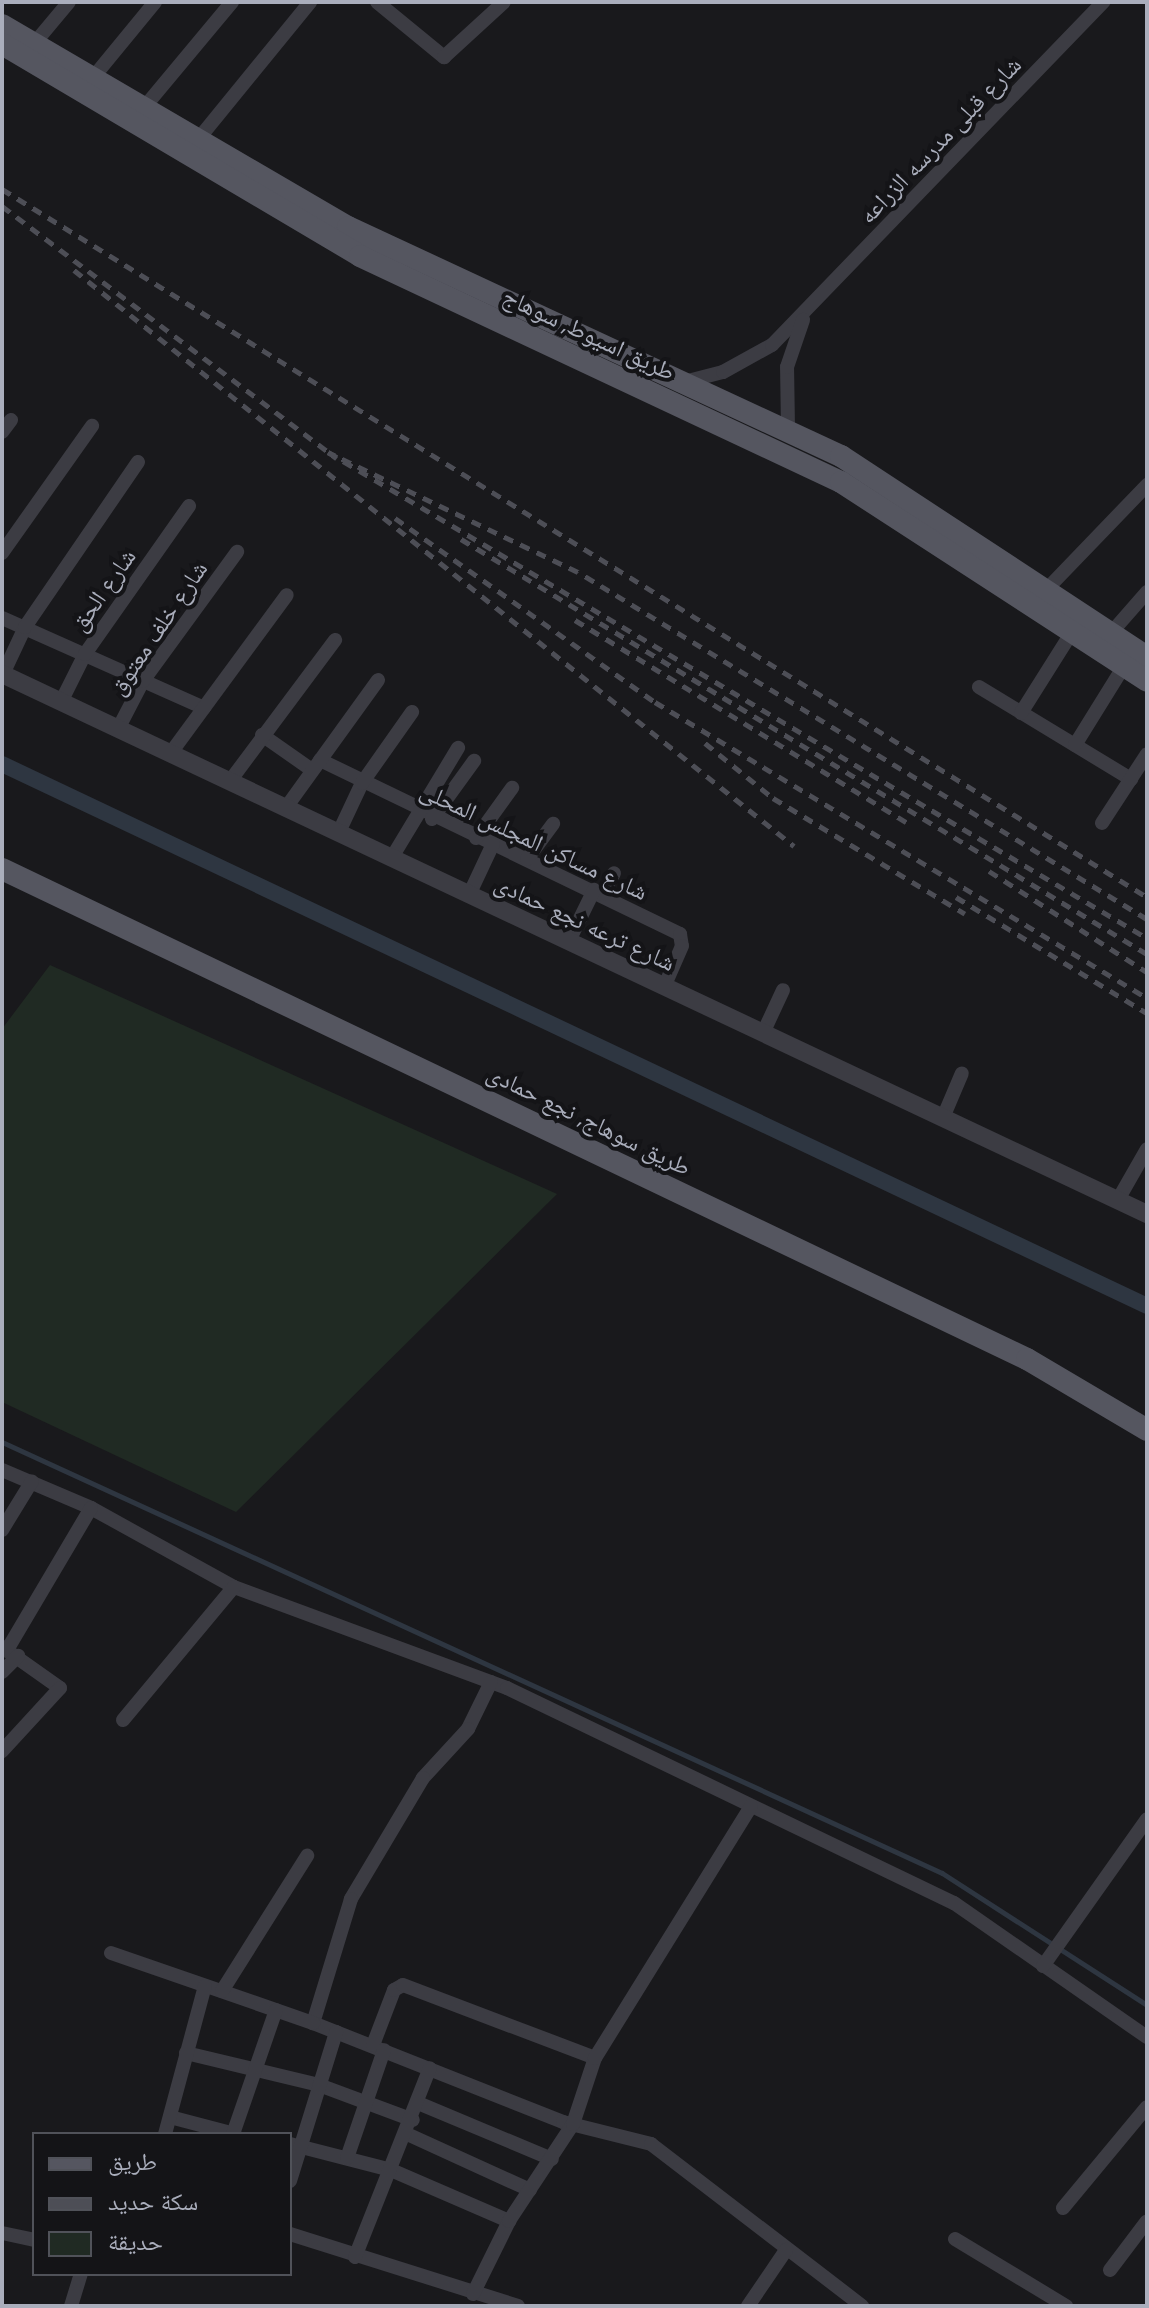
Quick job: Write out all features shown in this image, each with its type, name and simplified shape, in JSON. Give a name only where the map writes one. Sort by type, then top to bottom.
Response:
[{"type":"main road","name":"طريق اسيوط, سوهاج","points":[[2,25],[87,88]]},
{"type":"main road","name":"طريق اسيوط, سوهاج","points":[[2,44],[87,88],[360,256],[776,450],[872,500],[1147,681]]},
{"type":"main road","points":[[2,59],[87,88]]},
{"type":"main road","name":"طريق اسيوط, سوهاج","points":[[109,102],[142,110],[401,255],[788,428],[878,478],[1147,657]]},
{"type":"main road","points":[[776,450],[788,428]]},
{"type":"main road","name":"طريق سوهاج, نجع حمادى","points":[[2,869],[1027,1359],[1147,1430]]},
{"type":"street","points":[[33,45],[69,2]]},
{"type":"street","points":[[87,88],[155,2]]},
{"type":"street","points":[[142,110],[232,2]]},
{"type":"street","points":[[196,142],[310,2]]},
{"type":"street","points":[[377,2],[394,7],[444,57],[504,2]]},
{"type":"street","name":"شارع قبلى مدرسه الزراعه","points":[[684,382],[756,355],[808,309],[1103,2]]},
{"type":"street","name":"شارع قبلى مدرسه الزراعه","points":[[788,428],[787,367],[808,309]]},
{"type":"street","points":[[2,553],[92,426]]},
{"type":"street","points":[[2,674],[25,627],[138,462]]},
{"type":"street","points":[[1046,590],[1147,485]]},
{"type":"street","name":"شارع الحق","points":[[61,702],[85,654],[189,506]]},
{"type":"street","name":"شارع خلف معتوق","points":[[118,729],[143,681],[237,552]]},
{"type":"street","points":[[1111,633],[1147,592]]},
{"type":"street","points":[[170,754],[287,595]]},
{"type":"street","points":[[2,618],[204,708]]},
{"type":"street","points":[[1021,713],[1072,632]]},
{"type":"street","points":[[230,781],[335,640]]},
{"type":"street","points":[[1075,745],[1124,666]]},
{"type":"street","name":"شارع ترعه نجع حمادى","points":[[2,674],[664,987],[945,1113],[1147,1214]]},
{"type":"street","points":[[285,809],[378,680]]},
{"type":"street","points":[[979,687],[1131,779]]},
{"type":"street","points":[[338,834],[362,783],[412,712]]},
{"type":"street","name":"شارع مساكن المجلس المحلى","points":[[262,735],[316,765],[527,859],[680,934],[682,946],[664,987]]},
{"type":"street","points":[[391,859],[414,811],[458,748]]},
{"type":"street","points":[[1102,823],[1147,754]]},
{"type":"street","points":[[432,819],[474,761]]},
{"type":"street","points":[[476,838],[512,788]]},
{"type":"street","points":[[527,859],[553,824]]},
{"type":"street","points":[[469,895],[493,844]]},
{"type":"street","points":[[569,941],[598,892],[614,873]]},
{"type":"street","points":[[764,1031],[783,990]]},
{"type":"street","points":[[945,1113],[962,1073]]},
{"type":"street","points":[[1119,1198],[1147,1151]]},
{"type":"street","points":[[2,1470],[91,1508],[234,1587],[491,1682],[954,1903],[1147,2037]]},
{"type":"street","points":[[2,1530],[32,1481]]},
{"type":"street","points":[[2,1672],[9,1651],[91,1508]]},
{"type":"street","points":[[123,1720],[234,1587]]},
{"type":"street","points":[[2,1751],[60,1688],[9,1651]]},
{"type":"street","points":[[313,2023],[351,1899],[423,1778],[468,1729],[491,1682]]},
{"type":"street","points":[[473,2294],[509,2221],[573,2124],[595,2058],[751,1806]]},
{"type":"street","points":[[1043,1966],[1147,1819]]},
{"type":"street","points":[[222,1991],[307,1856]]},
{"type":"street","points":[[111,1953],[378,2047],[573,2124],[658,2148],[862,2306]]},
{"type":"street","points":[[347,2158],[366,2099],[394,1990],[403,1985],[595,2058]]},
{"type":"street","points":[[166,2132],[205,1986]]},
{"type":"street","points":[[235,2132],[276,2010]]},
{"type":"street","points":[[292,2167],[295,2145],[336,2032]]},
{"type":"street","points":[[186,2053],[366,2099],[410,2127],[530,2190]]},
{"type":"street","points":[[355,2257],[410,2127],[430,2068]]},
{"type":"street","points":[[418,2103],[552,2159]]},
{"type":"street","points":[[1063,2208],[1147,2107]]},
{"type":"street","points":[[170,2117],[226,2132]]},
{"type":"street","points":[[295,2145],[391,2170],[509,2221]]},
{"type":"street","points":[[1110,2270],[1147,2221]]},
{"type":"street","points":[[2,2233],[32,2240]]},
{"type":"street","points":[[292,2235],[518,2306]]},
{"type":"street","points":[[955,2239],[1066,2306]]},
{"type":"street","points":[[748,2306],[786,2250]]},
{"type":"street","points":[[71,2306],[80,2276]]},
{"type":"green space","points":[[50,965],[557,1194],[236,1512],[2,1402],[2,1029]]},
{"type":"waterway","points":[[2,764],[1147,1306]]},
{"type":"waterway","points":[[2,1442],[942,1873],[1147,2005]]},
{"type":"railway","points":[[2,189],[1147,897]]},
{"type":"railway","points":[[2,206],[337,458]]},
{"type":"railway","points":[[74,270],[794,846]]},
{"type":"railway","points":[[1147,919],[578,572],[328,452],[1147,938]]},
{"type":"railway","points":[[395,518],[655,702],[1147,998]]},
{"type":"railway","points":[[461,539],[1147,954]]},
{"type":"railway","points":[[575,620],[906,822]]},
{"type":"railway","points":[[705,743],[773,798],[965,914]]},
{"type":"railway","points":[[989,871],[1147,972]]},
{"type":"railway","points":[[956,897],[1147,1013]]}]
